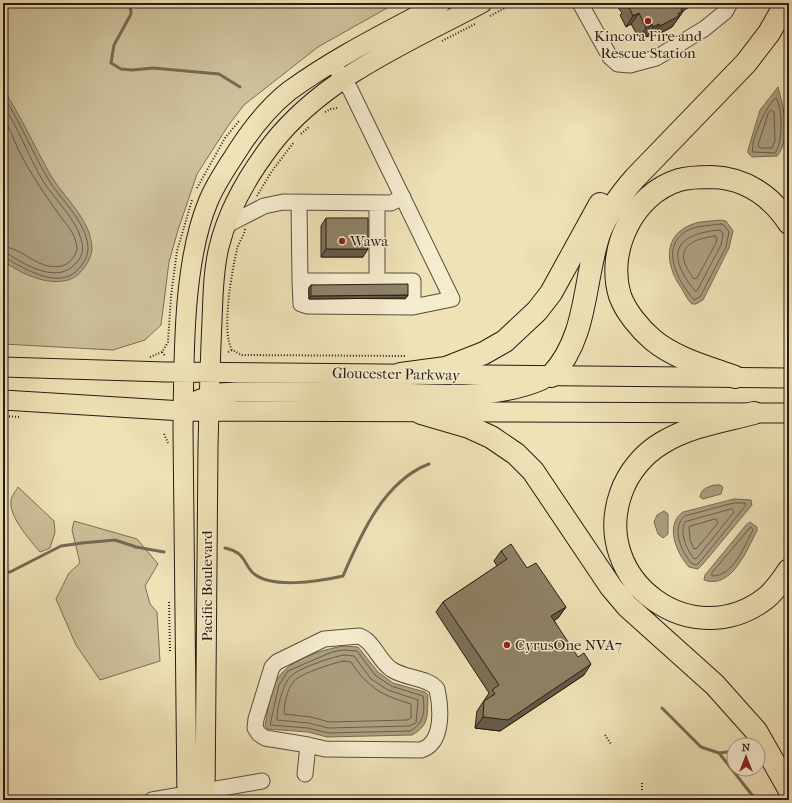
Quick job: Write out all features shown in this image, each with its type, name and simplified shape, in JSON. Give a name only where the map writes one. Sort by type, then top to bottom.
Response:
[{"type":"highway","points":[[551,376],[561,365],[578,330],[599,234],[619,196],[666,144],[746,63],[769,33],[786,3]]},
{"type":"highway","points":[[404,365],[446,368],[484,353],[505,341],[537,311],[552,293],[596,208],[614,188],[666,144]]},
{"type":"highway","points":[[735,377],[669,351],[653,340],[631,315],[621,297],[617,283],[619,252],[626,227],[647,199],[664,186],[679,180],[699,176],[722,177],[742,182],[761,193],[779,208],[789,223]]},
{"type":"highway","points":[[421,413],[468,427],[491,437],[516,454],[533,471],[611,587],[627,606],[715,685],[756,731],[789,789]]},
{"type":"highway","points":[[754,413],[708,424],[681,434],[662,443],[645,456],[632,470],[623,486],[617,503],[615,519],[616,539],[628,572],[637,586],[653,600],[671,610],[690,616],[711,618],[746,610],[766,598],[789,570]]},
{"type":"main road","name":"Pacific Boulevard","points":[[187,797],[184,371],[188,304],[195,244],[208,202],[234,156],[266,113],[288,92],[332,62],[441,3]]},
{"type":"main road","name":"Pacific Boulevard","points":[[205,795],[209,372],[214,280],[219,247],[236,226],[232,210],[251,175],[272,144],[305,110],[344,79],[482,3]]},
{"type":"main road","name":"Gloucester Parkway","points":[[9,367],[209,372],[404,365],[551,376],[789,378]]},
{"type":"main road","points":[[209,403],[218,392],[408,394],[504,392],[527,387],[551,376]]},
{"type":"main road","points":[[3,400],[22,409],[184,411],[209,403],[421,413],[789,413]]},
{"type":"street","points":[[580,3],[610,57],[618,64],[630,65],[656,58],[704,29],[725,12],[730,3]]},
{"type":"street","points":[[299,202],[299,298],[301,304],[307,306],[413,307],[452,299],[344,79],[332,62]]},
{"type":"street","points":[[236,226],[264,206],[283,202],[391,203],[403,197]]},
{"type":"street","points":[[376,281],[377,203]]},
{"type":"street","points":[[300,281],[413,282],[413,307]]},
{"type":"street","points":[[359,636],[364,637],[384,664],[404,677],[430,682],[437,689],[440,713],[437,736],[430,747],[422,750],[325,749],[308,745],[265,738],[259,734],[255,728],[256,719],[272,667],[277,662],[324,639],[359,636]]},
{"type":"street","points":[[305,774],[308,745]]},
{"type":"street","points":[[152,800],[205,795],[262,780]]},
{"type":"path","points":[[321,115],[336,107]]},
{"type":"path","points":[[255,199],[272,171],[298,138],[312,124]]},
{"type":"path","points":[[236,226],[245,232],[237,248],[230,285],[227,339],[232,350],[242,355],[404,365]]},
{"type":"path","points":[[228,352],[232,350]]},
{"type":"path","points":[[162,352],[166,356]]},
{"type":"path","points":[[3,416],[22,409]]},
{"type":"path","points":[[605,735],[611,744]]},
{"type":"path","points":[[642,781],[642,790]]},
{"type":"shaded area","points":[[3,3],[396,3],[318,47],[244,105],[228,126],[197,174],[169,262],[161,325],[145,340],[113,350],[3,344]]},
{"type":"shaded area","points":[[18,487],[54,521],[55,532],[50,548],[40,552],[26,535],[13,514],[11,499]]},
{"type":"shaded area","points":[[74,521],[137,539],[158,564],[145,586],[150,604],[157,612],[160,661],[100,680],[76,645],[56,599],[69,573],[80,563],[72,530]]},
{"type":"water","points":[[778,87],[785,122],[782,149],[777,156],[752,157],[748,153],[748,150],[760,110]]},
{"type":"water","points":[[3,89],[16,110],[55,183],[76,209],[87,227],[92,248],[90,258],[81,272],[68,280],[42,280],[25,274],[3,261]]},
{"type":"water","points":[[726,221],[733,231],[729,248],[703,300],[696,304],[692,304],[686,297],[673,274],[669,256],[670,247],[678,233],[686,227],[699,222]]},
{"type":"water","points":[[714,485],[720,485],[723,487],[721,494],[703,499],[700,497],[703,490]]},
{"type":"water","points":[[734,499],[751,500],[752,505],[698,569],[689,567],[680,555],[674,540],[674,524],[677,518],[683,512]]},
{"type":"water","points":[[664,511],[668,514],[668,534],[663,538],[658,534],[654,522],[657,515]]},
{"type":"water","points":[[750,522],[757,527],[757,531],[737,566],[723,579],[714,582],[704,580],[705,575]]},
{"type":"water","points":[[343,646],[358,647],[378,672],[393,683],[425,692],[428,695],[425,723],[418,731],[412,735],[327,737],[308,732],[267,729],[265,725],[270,698],[275,683],[280,675],[287,668],[305,657]]},
{"type":"building","points":[[629,3],[685,3],[686,6],[681,9],[682,11],[678,14],[679,16],[660,26],[659,24],[653,27],[652,24],[646,28],[639,13],[633,16],[628,5]]},
{"type":"building","name":"Wawa","points":[[326,218],[368,218],[368,249],[326,249]]},
{"type":"building","points":[[408,284],[408,295],[311,296],[311,285]]},
{"type":"building","name":"CyrusOne NVA7","points":[[511,544],[527,568],[536,563],[566,607],[551,616],[578,657],[584,653],[591,664],[508,720],[483,717],[484,701],[495,694],[492,690],[499,685],[443,602],[507,559],[501,551]]},
{"type":"building","points":[[634,799],[634,800],[620,800]]},
{"type":"waterway","points":[[130,3],[131,14],[114,45],[111,63],[121,69],[132,70],[153,68],[219,74],[240,87]]},
{"type":"waterway","points":[[225,548],[240,555],[252,572],[260,578],[270,581],[296,583],[343,576],[366,527],[387,496],[399,483],[413,472],[429,464]]},
{"type":"waterway","points":[[3,572],[10,572],[61,546],[82,543],[115,540],[136,547],[164,552]]},
{"type":"waterway","points":[[662,708],[701,747],[719,753],[726,752]]},
{"type":"waterway","points":[[719,753],[756,800]]},
{"type":"place","name":"Kincora Fire and Rescue Station","points":[[648,21]]},
{"type":"place","name":"Wawa","points":[[342,241]]},
{"type":"place","name":"CyrusOne NVA7","points":[[507,645]]}]
